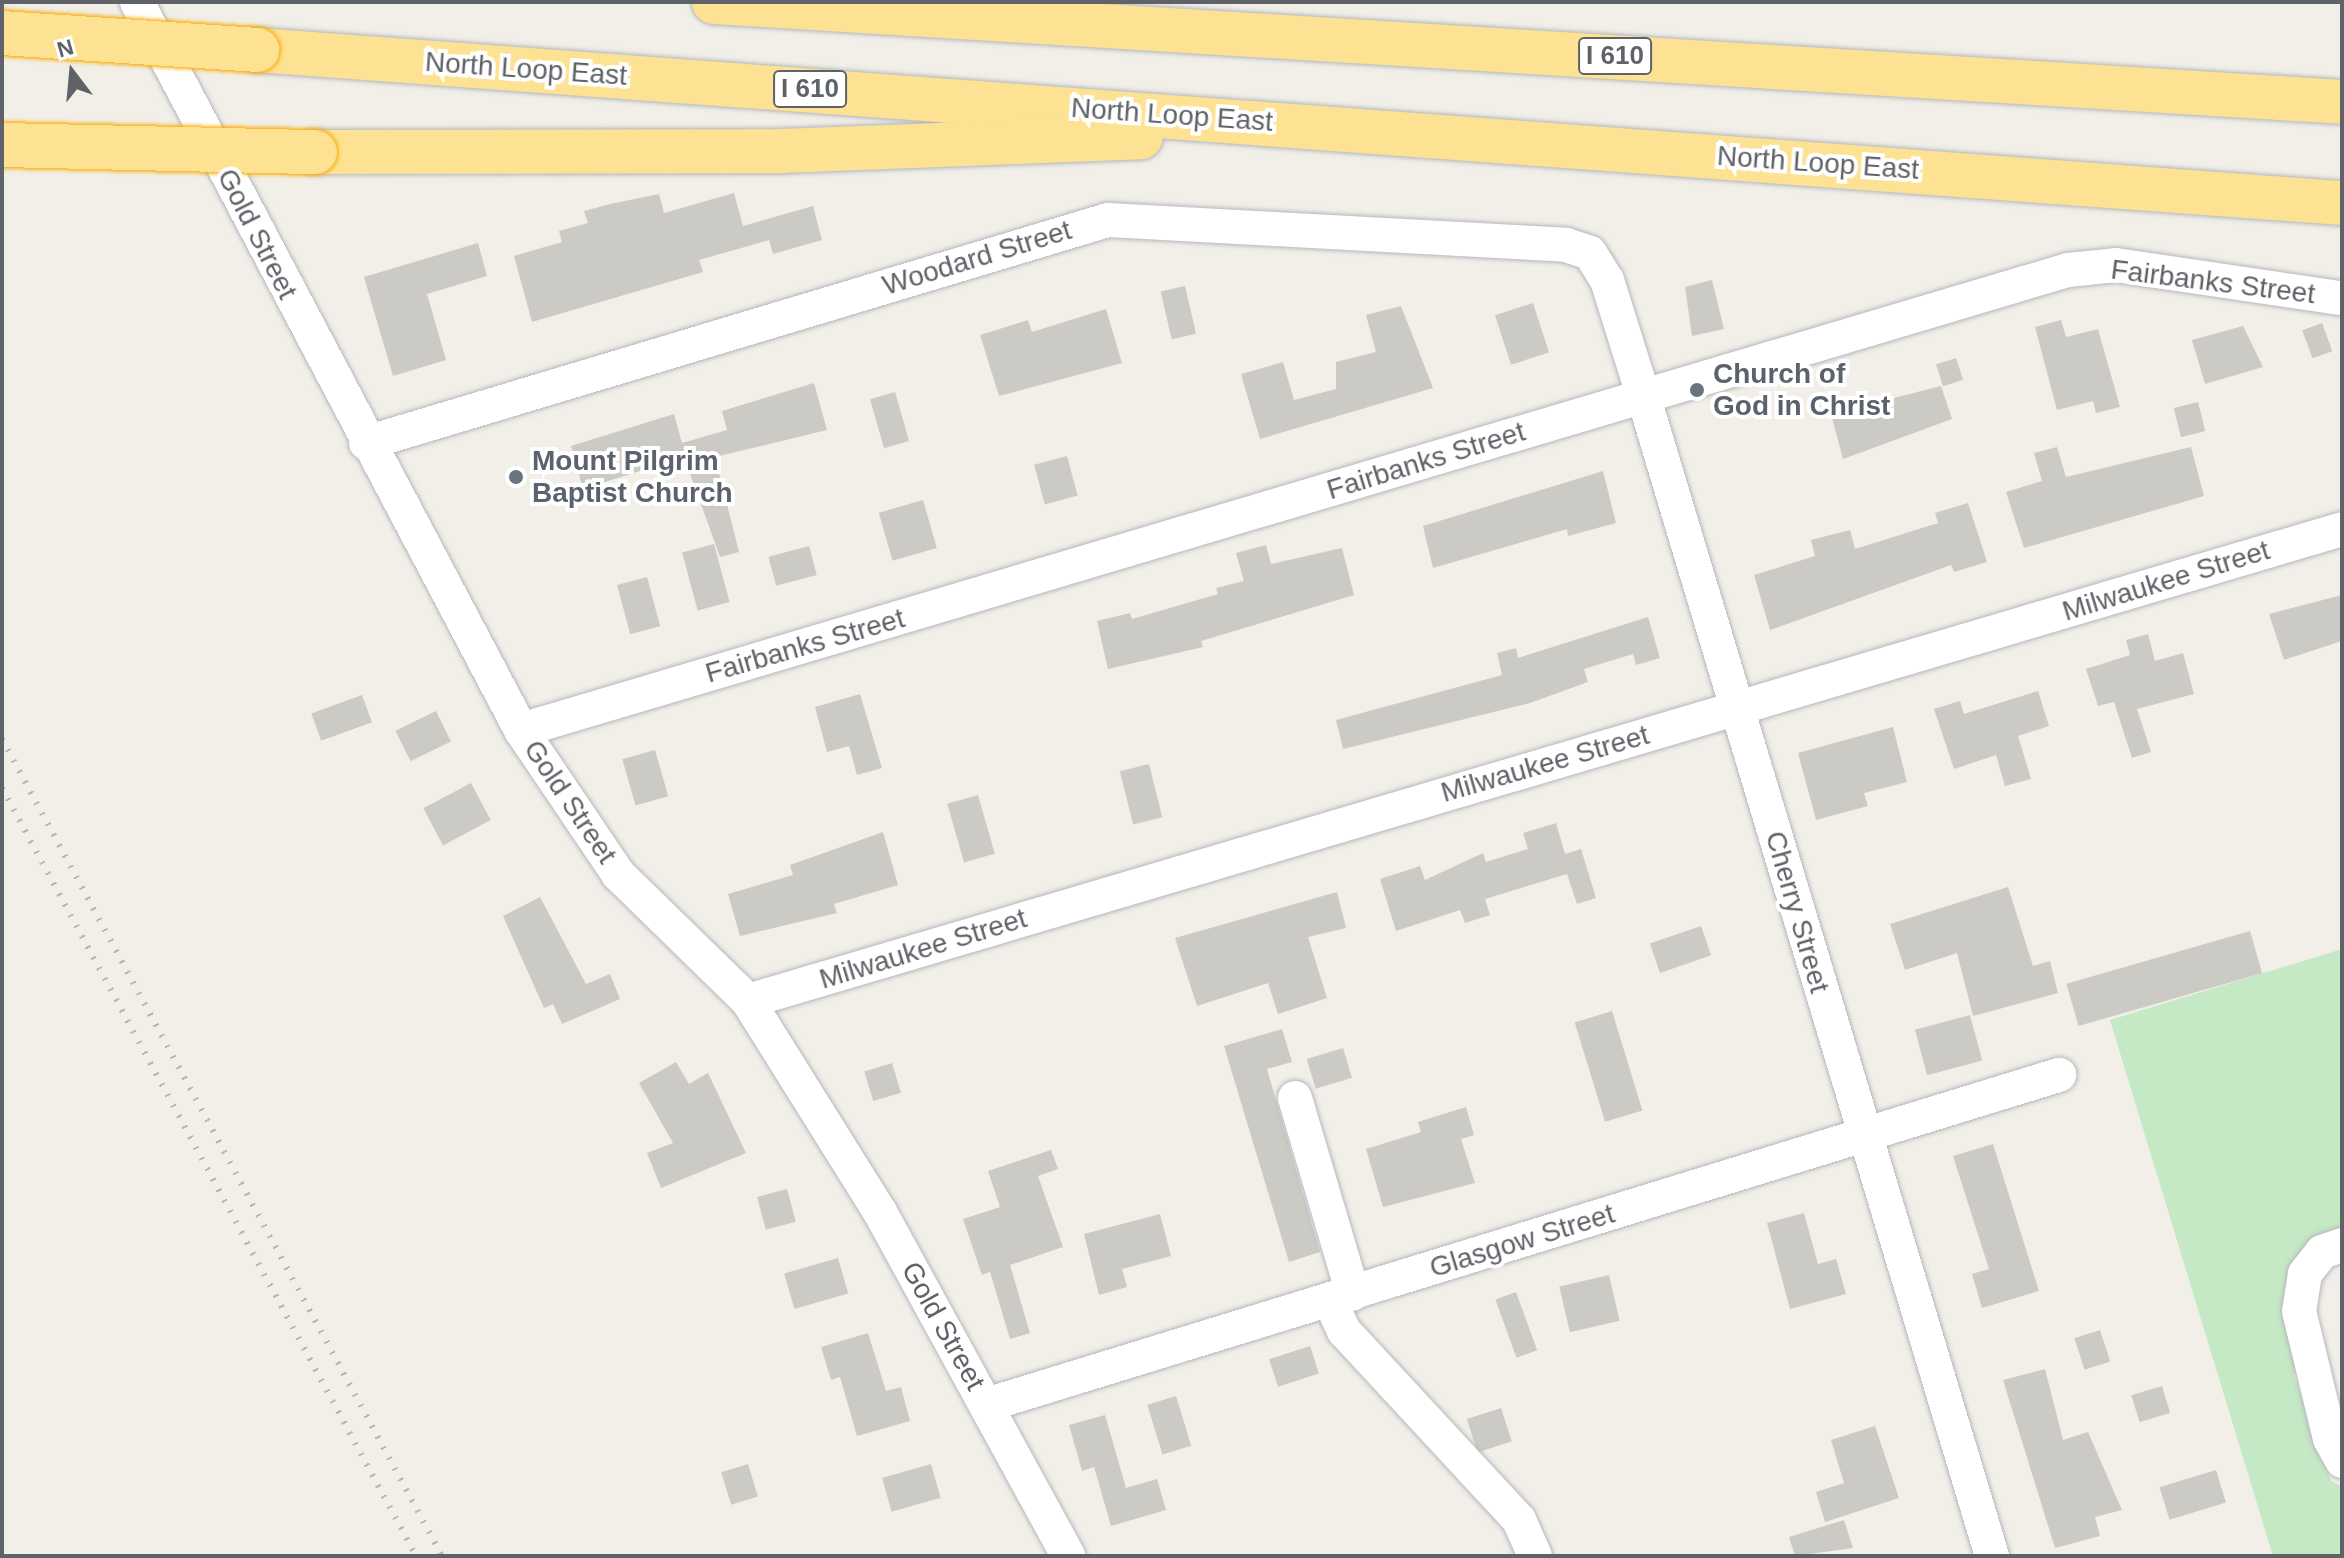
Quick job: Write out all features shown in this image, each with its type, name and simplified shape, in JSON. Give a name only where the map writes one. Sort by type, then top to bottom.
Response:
[{"type":"highway","name":"I 610","points":[[714,2],[2342,102]]},
{"type":"highway","points":[[924,2],[1050,22]]},
{"type":"highway","name":"North Loop East","points":[[2,33],[1363,128],[2342,203]]},
{"type":"highway","points":[[2,145],[315,152],[782,151],[1363,128]]},
{"type":"street","name":"Gold Street","points":[[137,2],[366,443],[521,730],[618,874],[748,1001],[880,1212],[1068,1556]]},
{"type":"street","name":"Woodard Street","points":[[366,443],[1108,220],[1566,245],[1590,253],[1600,269]]},
{"type":"street","name":"Fairbanks Street","points":[[521,730],[2068,270],[2116,265],[2340,298]]},
{"type":"street","name":"Cherry Street","points":[[1600,269],[1643,395],[1738,707],[1862,1138],[1992,1556]]},
{"type":"street","name":"Milwaukee Street","points":[[748,1001],[2342,529]]},
{"type":"street","name":"Glasgow Street","points":[[986,1405],[2059,1075]]},
{"type":"street","points":[[1295,1098],[1342,1297],[1344,1331],[1519,1520],[1535,1556]]},
{"type":"street","points":[[2342,1245],[2322,1252],[2305,1274],[2299,1311],[2330,1439],[2342,1461]]},
{"type":"green space","points":[[2342,949],[2342,1231],[2326,1236],[2294,1376],[2331,1481],[2342,1487],[2342,1556],[2273,1556],[2110,1020]]},
{"type":"building","points":[[734,193],[743,226],[813,206],[822,240],[773,254],[769,240],[699,260],[703,272],[532,322],[514,256],[562,242],[559,231],[588,223],[584,211],[659,194],[664,213]]},
{"type":"building","points":[[478,243],[487,276],[427,294],[446,360],[393,376],[364,277]]},
{"type":"building","points":[[1712,280],[1724,329],[1692,336],[1685,287]]},
{"type":"building","points":[[1185,286],[1196,334],[1172,339],[1161,292]]},
{"type":"building","points":[[1533,303],[1549,352],[1511,365],[1495,315]]},
{"type":"building","points":[[1401,306],[1433,388],[1260,439],[1241,374],[1283,362],[1294,400],[1336,389],[1336,362],[1376,352],[1366,315]]},
{"type":"building","points":[[1106,309],[1122,363],[999,396],[980,335],[1028,320],[1032,332]]},
{"type":"building","points":[[2061,320],[2066,337],[2098,329],[2120,407],[2096,413],[2093,401],[2057,410],[2035,327]]},
{"type":"building","points":[[2322,323],[2332,351],[2313,358],[2302,330]]},
{"type":"building","points":[[2243,326],[2263,367],[2205,384],[2192,340]]},
{"type":"building","points":[[1956,358],[1963,380],[1943,386],[1936,364]]},
{"type":"building","points":[[814,383],[827,430],[715,457],[739,552],[720,557],[684,457],[583,489],[571,446],[674,414],[682,443],[727,430],[722,411]]},
{"type":"building","points":[[1941,386],[1952,419],[1843,459],[1831,414]]},
{"type":"building","points":[[895,392],[909,441],[884,448],[870,399]]},
{"type":"building","points":[[2198,402],[2205,431],[2181,437],[2174,408]]},
{"type":"building","points":[[2057,447],[2066,477],[2191,447],[2204,496],[2024,548],[2006,492],[2042,481],[2034,453]]},
{"type":"building","points":[[1067,456],[1078,496],[1045,504],[1034,465]]},
{"type":"building","points":[[1603,471],[1616,523],[1568,536],[1567,529],[1433,568],[1423,526]]},
{"type":"building","points":[[923,500],[937,548],[893,561],[879,513]]},
{"type":"building","points":[[1968,503],[1987,562],[1954,572],[1951,565],[1770,630],[1754,575],[1815,556],[1811,540],[1850,530],[1855,549],[1938,523],[1935,513]]},
{"type":"building","points":[[714,544],[730,602],[698,610],[682,553]]},
{"type":"building","points":[[1266,545],[1271,564],[1342,548],[1354,595],[1201,641],[1203,647],[1108,669],[1097,621],[1130,613],[1132,619],[1218,594],[1216,588],[1244,581],[1236,553]]},
{"type":"building","points":[[809,546],[817,575],[776,586],[768,557]]},
{"type":"building","points":[[647,577],[660,626],[630,634],[617,585]]},
{"type":"building","points":[[2342,595],[2342,641],[2284,660],[2269,614]]},
{"type":"building","points":[[1648,617],[1660,658],[1636,665],[1633,654],[1584,669],[1588,682],[1530,703],[1343,749],[1336,720],[1502,675],[1497,653],[1516,648],[1518,658]]},
{"type":"building","points":[[2148,634],[2155,661],[2183,653],[2194,694],[2137,709],[2151,752],[2132,758],[2114,702],[2098,706],[2086,669],[2130,655],[2126,640]]},
{"type":"building","points":[[2038,691],[2049,726],[2018,736],[2031,779],[2005,786],[1996,755],[1954,769],[1934,709],[1960,701],[1964,714]]},
{"type":"building","points":[[860,694],[882,768],[857,775],[849,746],[827,752],[815,707]]},
{"type":"building","points":[[362,695],[372,722],[321,741],[311,713]]},
{"type":"building","points":[[436,711],[451,742],[410,761],[396,731]]},
{"type":"building","points":[[1893,727],[1907,782],[1864,793],[1868,806],[1816,820],[1798,753]]},
{"type":"building","points":[[655,750],[668,796],[636,806],[622,759]]},
{"type":"building","points":[[1149,764],[1162,817],[1133,825],[1120,771]]},
{"type":"building","points":[[471,783],[491,820],[443,845],[423,808]]},
{"type":"building","points":[[978,795],[995,854],[964,862],[947,804]]},
{"type":"building","points":[[1556,823],[1565,854],[1581,849],[1596,898],[1577,904],[1567,874],[1485,899],[1490,915],[1465,923],[1460,910],[1396,931],[1380,879],[1420,866],[1425,880],[1483,853],[1486,862],[1528,849],[1523,833]]},
{"type":"building","points":[[883,832],[898,885],[834,904],[837,913],[740,936],[728,894],[793,875],[790,865]]},
{"type":"building","points":[[2008,887],[2033,966],[2050,961],[2058,993],[1973,1016],[1957,953],[1905,970],[1890,924]]},
{"type":"building","points":[[1337,892],[1346,928],[1308,937],[1327,998],[1278,1014],[1268,983],[1197,1006],[1175,938]]},
{"type":"building","points":[[540,897],[586,984],[610,974],[620,999],[562,1024],[553,1004],[544,1008],[503,916]]},
{"type":"building","points":[[1701,926],[1711,955],[1660,973],[1650,944]]},
{"type":"building","points":[[2250,931],[2262,973],[2079,1026],[2066,984]]},
{"type":"building","points":[[1612,1011],[1642,1110],[1605,1122],[1575,1022]]},
{"type":"building","points":[[1970,1015],[1982,1060],[1927,1075],[1915,1030]]},
{"type":"building","points":[[1282,1029],[1292,1062],[1267,1069],[1320,1252],[1289,1262],[1224,1046]]},
{"type":"building","points":[[1343,1048],[1352,1078],[1316,1089],[1307,1059]]},
{"type":"building","points":[[676,1062],[689,1084],[708,1073],[746,1153],[661,1188],[647,1153],[673,1143],[639,1083]]},
{"type":"building","points":[[892,1063],[901,1093],[873,1101],[864,1071]]},
{"type":"building","points":[[1466,1107],[1474,1135],[1461,1139],[1475,1183],[1383,1207],[1366,1149],[1421,1132],[1418,1122]]},
{"type":"building","points":[[1993,1144],[2039,1291],[1982,1308],[1972,1274],[1989,1269],[1953,1156]]},
{"type":"building","points":[[1051,1150],[1058,1169],[1038,1176],[1063,1247],[1010,1265],[1030,1333],[1010,1339],[990,1272],[982,1275],[963,1219],[1000,1207],[988,1171]]},
{"type":"building","points":[[787,1189],[796,1222],[766,1230],[757,1197]]},
{"type":"building","points":[[1804,1213],[1818,1264],[1836,1259],[1846,1294],[1790,1309],[1767,1223]]},
{"type":"building","points":[[1160,1214],[1171,1256],[1122,1269],[1127,1287],[1099,1295],[1084,1234]]},
{"type":"building","points":[[838,1258],[848,1294],[794,1309],[784,1273]]},
{"type":"building","points":[[1609,1275],[1620,1321],[1570,1332],[1559,1286]]},
{"type":"building","points":[[1516,1292],[1537,1350],[1517,1358],[1495,1300]]},
{"type":"building","points":[[2100,1330],[2110,1361],[2085,1370],[2074,1338]]},
{"type":"building","points":[[868,1333],[886,1391],[901,1387],[910,1421],[857,1436],[840,1377],[831,1380],[821,1347]]},
{"type":"building","points":[[1310,1346],[1319,1374],[1278,1387],[1269,1359]]},
{"type":"building","points":[[2045,1369],[2063,1440],[2088,1432],[2122,1510],[2095,1517],[2100,1536],[2055,1548],[2003,1380]]},
{"type":"building","points":[[2162,1386],[2170,1413],[2140,1422],[2131,1395]]},
{"type":"building","points":[[1176,1396],[1191,1446],[1163,1454],[1147,1405]]},
{"type":"building","points":[[1501,1408],[1512,1441],[1478,1452],[1467,1419]]},
{"type":"building","points":[[1105,1415],[1126,1488],[1157,1479],[1166,1510],[1111,1526],[1094,1467],[1082,1471],[1069,1425]]},
{"type":"building","points":[[1875,1426],[1899,1498],[1825,1522],[1816,1492],[1844,1483],[1831,1440]]},
{"type":"building","points":[[748,1464],[758,1497],[731,1505],[721,1472]]},
{"type":"building","points":[[931,1464],[941,1498],[892,1512],[882,1478]]},
{"type":"building","points":[[2216,1470],[2226,1503],[2170,1520],[2160,1487]]},
{"type":"building","points":[[1844,1520],[1853,1548],[1795,1556],[1789,1537]]},
{"type":"railway","points":[[2,739],[442,1556]]},
{"type":"railway","points":[[2,788],[416,1556]]},
{"type":"place","name":"Church of God in Christ","points":[[1697,390]]},
{"type":"place","name":"Mount Pilgrim Baptist Church","points":[[516,477]]}]
